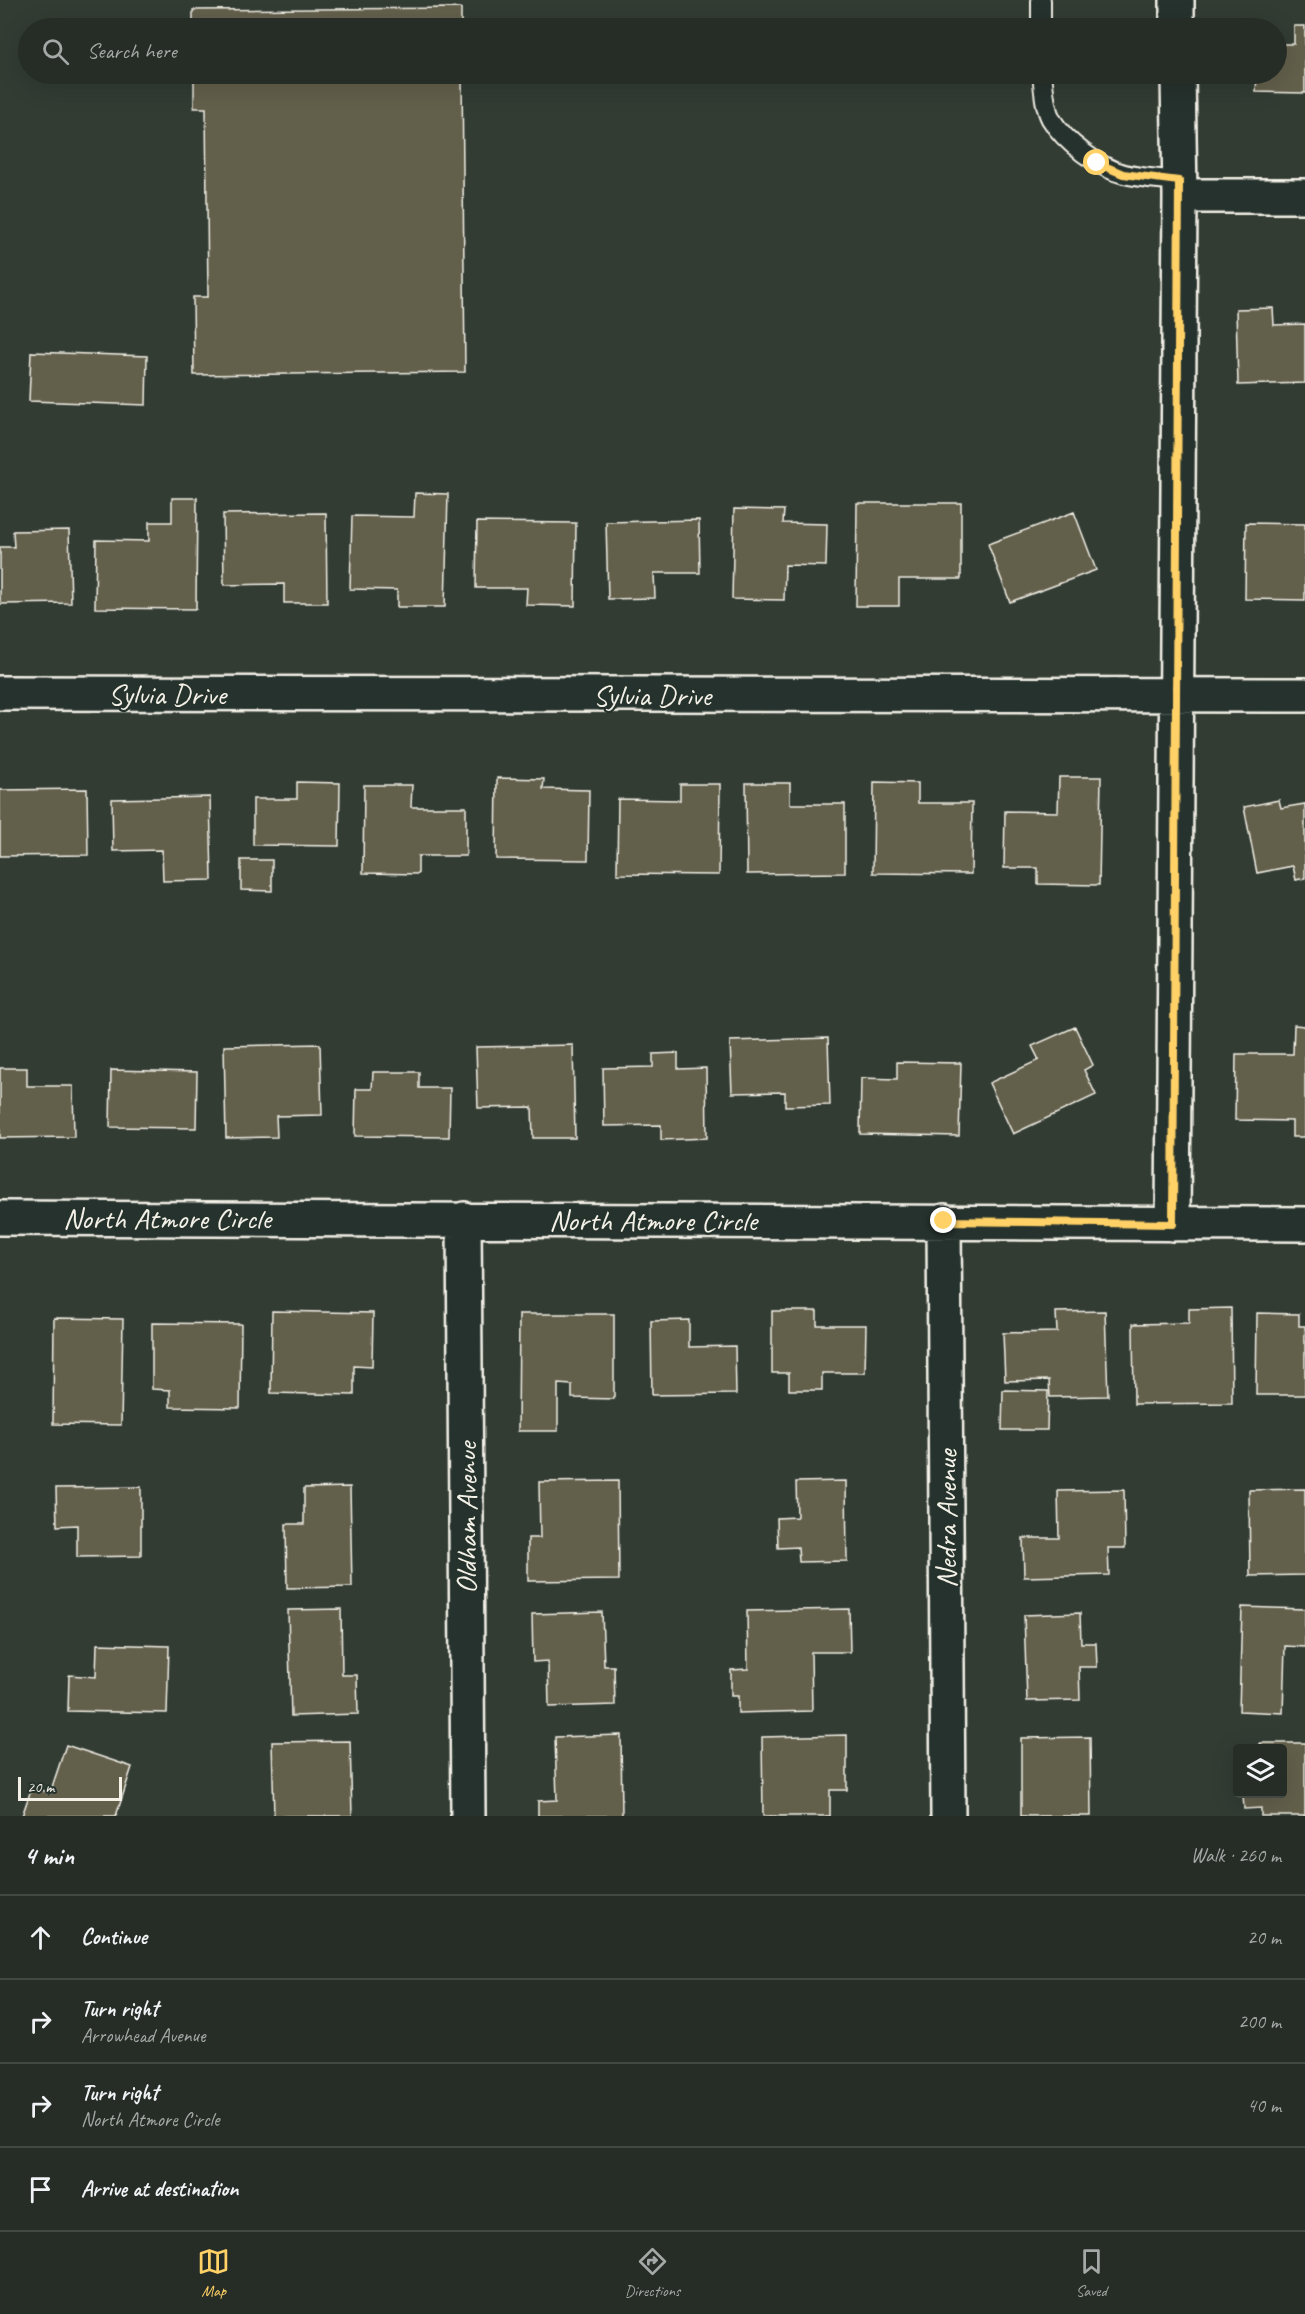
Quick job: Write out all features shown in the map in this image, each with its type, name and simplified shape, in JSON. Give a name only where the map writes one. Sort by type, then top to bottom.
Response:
[{"type":"street","points":[[1177,0],[1177,18]]},
{"type":"street","points":[[1173,1224],[1178,84]]},
{"type":"street","points":[[1179,189],[1305,196]]},
{"type":"street","name":"Sylvia Drive","points":[[0,693],[1305,695]]},
{"type":"street","name":"North Atmore Circle","points":[[0,1218],[1305,1224]]},
{"type":"street","name":"Oldham Avenue","points":[[464,1219],[468,1816]]},
{"type":"street","name":"Nedra Avenue","points":[[944,1221],[948,1816]]},
{"type":"lane","points":[[1041,0],[1041,18]]},
{"type":"lane","points":[[1043,84],[1051,118],[1065,136],[1097,163],[1123,174],[1179,189]]},
{"type":"building","points":[[461,8],[461,18],[193,18],[193,10]]},
{"type":"building","points":[[1294,26],[1305,26],[1305,93],[1256,92],[1256,84],[1287,84],[1287,44],[1294,44]]},
{"type":"building","points":[[194,84],[462,84],[465,372],[194,375],[193,297],[208,297],[206,108],[194,108]]},
{"type":"building","points":[[1273,308],[1274,325],[1305,324],[1305,383],[1238,385],[1236,309]]},
{"type":"building","points":[[31,352],[147,356],[146,405],[29,401]]},
{"type":"building","points":[[415,493],[448,494],[445,607],[397,607],[397,590],[350,589],[352,516],[414,517]]},
{"type":"building","points":[[172,498],[197,498],[196,609],[95,608],[96,540],[149,541],[149,522],[172,522]]},
{"type":"building","points":[[857,503],[961,503],[961,579],[899,579],[899,606],[856,606]]},
{"type":"building","points":[[734,509],[784,510],[783,523],[827,524],[826,566],[785,565],[784,600],[732,599]]},
{"type":"building","points":[[1074,512],[1096,570],[1010,602],[988,544]]},
{"type":"building","points":[[326,513],[327,603],[284,603],[284,584],[224,585],[223,514]]},
{"type":"building","points":[[699,520],[700,573],[654,573],[655,598],[608,599],[606,522]]},
{"type":"building","points":[[477,522],[576,523],[575,606],[526,605],[527,588],[476,588]]},
{"type":"building","points":[[1246,523],[1305,524],[1305,600],[1245,599]]},
{"type":"building","points":[[69,530],[71,603],[0,604],[0,547],[14,547],[13,531]]},
{"type":"building","points":[[1059,777],[1101,777],[1099,885],[1038,884],[1038,868],[1004,868],[1005,811],[1058,812]]},
{"type":"building","points":[[497,778],[544,779],[543,789],[589,790],[588,860],[496,859]]},
{"type":"building","points":[[297,782],[340,783],[339,846],[253,845],[253,799],[297,799]]},
{"type":"building","points":[[874,782],[918,783],[918,803],[972,803],[971,874],[873,873]]},
{"type":"building","points":[[746,783],[790,783],[790,804],[845,804],[845,873],[747,874]]},
{"type":"building","points":[[680,784],[720,784],[719,875],[617,874],[618,799],[680,800]]},
{"type":"building","points":[[364,785],[412,785],[411,807],[466,807],[466,856],[418,856],[418,874],[363,873]]},
{"type":"building","points":[[87,789],[88,855],[0,856],[0,790]]},
{"type":"building","points":[[210,797],[212,880],[163,881],[162,850],[113,851],[112,799]]},
{"type":"building","points":[[1279,800],[1281,808],[1305,804],[1305,878],[1296,880],[1293,866],[1257,873],[1244,807]]},
{"type":"building","points":[[241,860],[272,860],[272,891],[241,890]]},
{"type":"building","points":[[1294,1025],[1305,1026],[1305,1137],[1292,1137],[1292,1121],[1235,1120],[1236,1054],[1293,1054]]},
{"type":"building","points":[[1075,1027],[1093,1065],[1084,1070],[1096,1095],[1013,1134],[989,1083],[1039,1060],[1032,1046]]},
{"type":"building","points":[[828,1038],[830,1105],[785,1106],[785,1092],[732,1093],[730,1041]]},
{"type":"building","points":[[320,1044],[322,1115],[276,1116],[277,1137],[226,1138],[224,1046]]},
{"type":"building","points":[[573,1045],[575,1138],[533,1138],[532,1107],[478,1108],[476,1047]]},
{"type":"building","points":[[678,1053],[678,1069],[706,1068],[707,1138],[661,1140],[661,1125],[604,1126],[603,1068],[653,1067],[653,1054]]},
{"type":"building","points":[[897,1062],[961,1063],[959,1136],[860,1134],[861,1078],[897,1079]]},
{"type":"building","points":[[0,1068],[27,1068],[27,1086],[73,1086],[74,1137],[0,1138]]},
{"type":"building","points":[[111,1070],[197,1072],[196,1128],[110,1127]]},
{"type":"building","points":[[373,1072],[419,1072],[419,1088],[450,1088],[449,1137],[355,1136],[356,1089],[372,1089]]},
{"type":"building","points":[[1231,1308],[1232,1403],[1134,1404],[1133,1324],[1189,1323],[1189,1309]]},
{"type":"building","points":[[272,1311],[373,1313],[372,1367],[354,1366],[354,1395],[271,1393]]},
{"type":"building","points":[[772,1311],[817,1311],[817,1325],[866,1325],[865,1373],[822,1373],[822,1390],[789,1390],[789,1373],[772,1373]]},
{"type":"building","points":[[1105,1311],[1108,1396],[1050,1397],[1049,1380],[1005,1381],[1003,1333],[1057,1332],[1056,1312]]},
{"type":"building","points":[[1257,1313],[1299,1314],[1299,1326],[1305,1326],[1305,1395],[1256,1395]]},
{"type":"building","points":[[519,1314],[614,1314],[614,1399],[572,1398],[572,1385],[558,1384],[558,1431],[518,1431]]},
{"type":"building","points":[[54,1318],[123,1319],[121,1425],[53,1424]]},
{"type":"building","points":[[689,1320],[689,1347],[735,1346],[736,1394],[652,1395],[651,1321]]},
{"type":"building","points":[[152,1323],[241,1324],[240,1408],[170,1407],[170,1390],[152,1389]]},
{"type":"building","points":[[1003,1390],[1048,1391],[1047,1430],[1002,1430]]},
{"type":"building","points":[[618,1481],[619,1580],[528,1581],[528,1538],[540,1538],[539,1482]]},
{"type":"building","points":[[846,1481],[847,1561],[799,1562],[798,1547],[778,1548],[777,1518],[797,1517],[796,1482]]},
{"type":"building","points":[[141,1487],[141,1556],[77,1557],[77,1525],[57,1526],[56,1488]]},
{"type":"building","points":[[350,1487],[352,1587],[287,1588],[286,1524],[304,1524],[304,1488]]},
{"type":"building","points":[[1305,1489],[1305,1575],[1250,1576],[1249,1490]]},
{"type":"building","points":[[1124,1490],[1125,1548],[1108,1548],[1109,1575],[1024,1577],[1023,1538],[1059,1538],[1058,1491]]},
{"type":"building","points":[[1242,1607],[1305,1609],[1305,1647],[1285,1646],[1283,1713],[1239,1711]]},
{"type":"building","points":[[341,1609],[342,1675],[357,1675],[358,1714],[291,1716],[288,1610]]},
{"type":"building","points":[[849,1609],[850,1652],[811,1652],[812,1711],[738,1713],[738,1696],[731,1696],[731,1670],[748,1669],[747,1611]]},
{"type":"building","points":[[602,1612],[604,1666],[614,1666],[615,1705],[549,1707],[548,1661],[533,1662],[532,1614]]},
{"type":"building","points":[[1080,1613],[1081,1643],[1096,1643],[1097,1667],[1079,1667],[1080,1700],[1027,1701],[1024,1615]]},
{"type":"building","points":[[97,1644],[169,1646],[167,1713],[68,1711],[69,1675],[96,1677]]},
{"type":"building","points":[[621,1735],[622,1816],[538,1816],[538,1801],[557,1800],[555,1737]]},
{"type":"building","points":[[847,1735],[847,1790],[830,1790],[830,1816],[763,1816],[762,1737]]},
{"type":"building","points":[[1090,1737],[1091,1816],[1021,1816],[1021,1738]]},
{"type":"building","points":[[350,1741],[352,1816],[274,1816],[272,1742]]},
{"type":"building","points":[[1305,1743],[1305,1816],[1261,1816],[1261,1808],[1244,1809],[1243,1798],[1287,1798],[1287,1744],[1260,1744]]},
{"type":"building","points":[[66,1745],[132,1767],[116,1816],[22,1816],[32,1787],[50,1793]]},
{"type":"route","points":[[944,1221],[1173,1224],[1179,181],[1123,174],[1097,163]]}]
